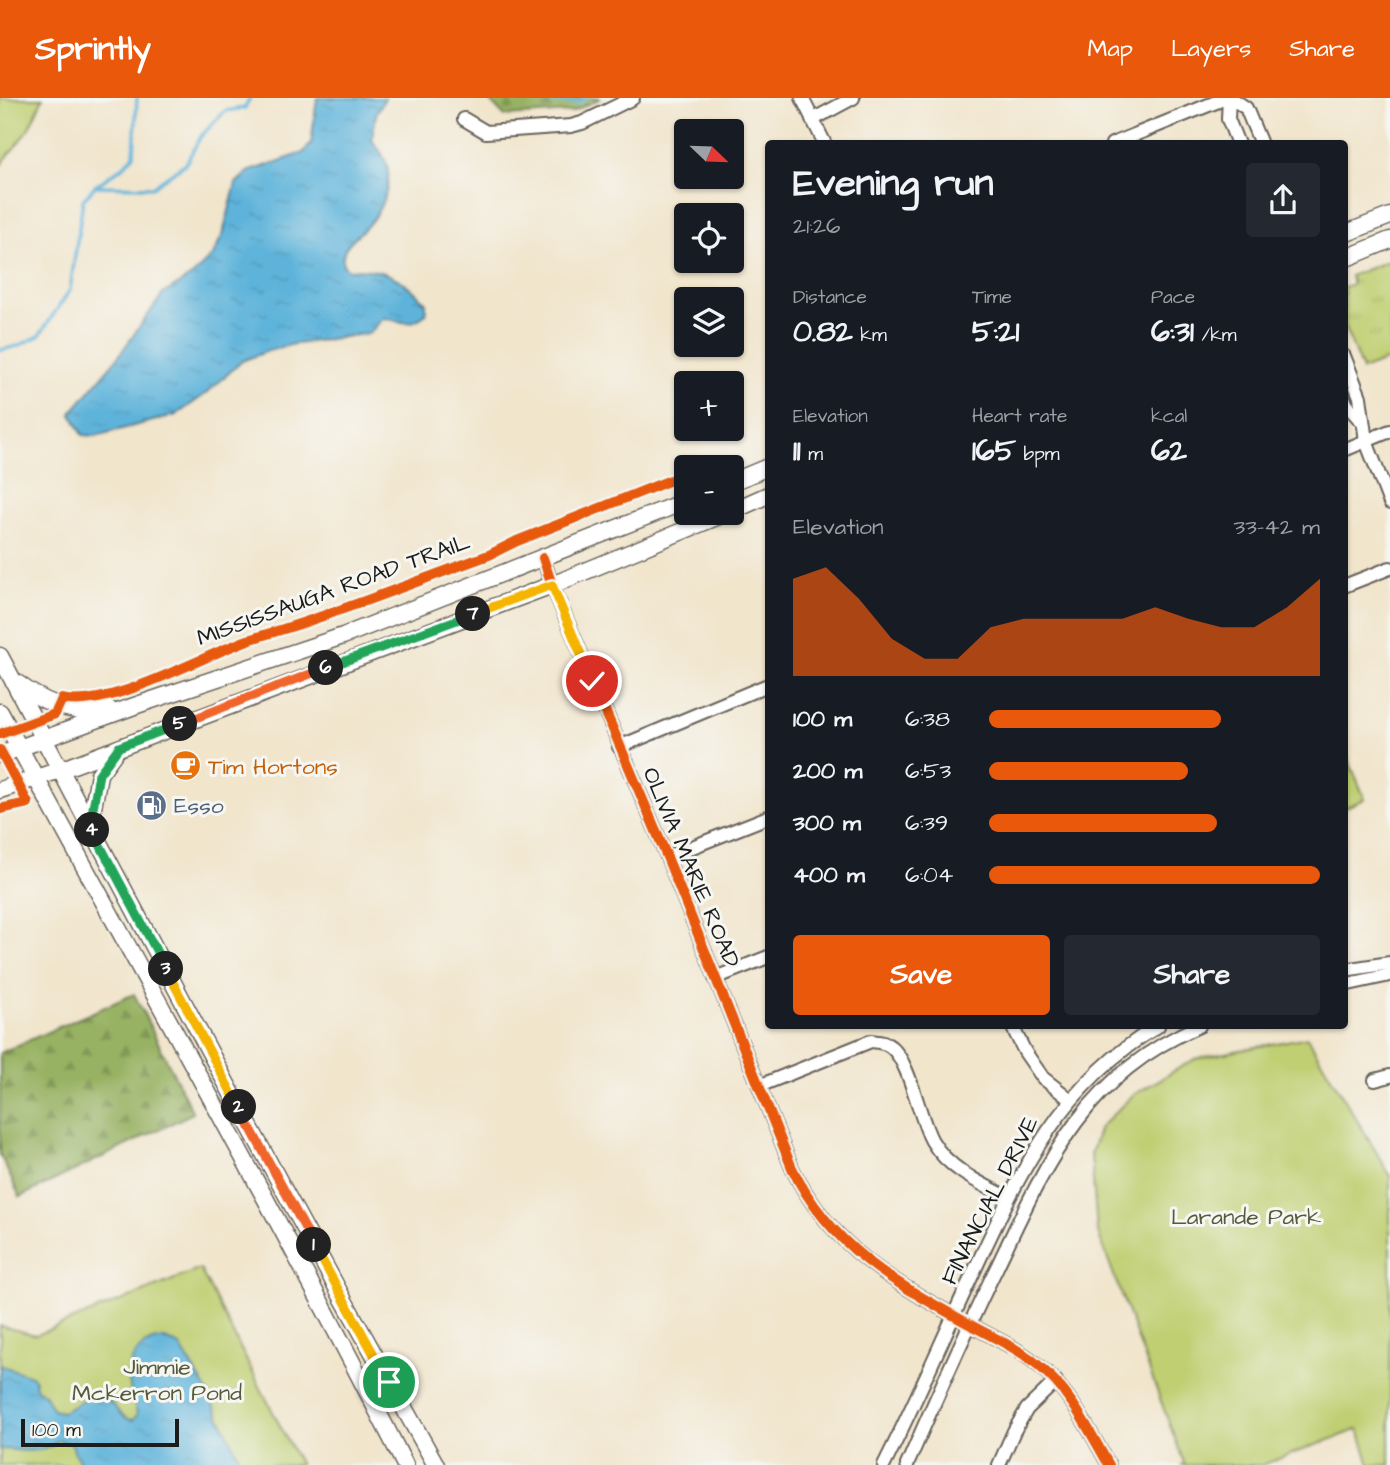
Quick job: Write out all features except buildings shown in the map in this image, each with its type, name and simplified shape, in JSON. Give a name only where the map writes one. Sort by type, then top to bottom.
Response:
[{"type":"main road","points":[[1348,232],[1390,216]]},
{"type":"main road","points":[[1348,257],[1390,240]]},
{"type":"main road","points":[[744,477],[765,468]]},
{"type":"main road","points":[[744,505],[765,496]]},
{"type":"main road","points":[[0,755],[137,705],[342,636],[674,506]]},
{"type":"main road","points":[[0,790],[60,771],[552,585],[697,525]]},
{"type":"main road","points":[[0,656],[343,1299],[436,1465]]},
{"type":"main road","points":[[13,680],[35,696],[67,708],[100,711],[137,705]]},
{"type":"main road","points":[[0,712],[229,1129],[405,1465]]},
{"type":"main road","points":[[90,825],[99,774],[119,747]]},
{"type":"street","points":[[464,119],[485,132],[571,126],[632,98]]},
{"type":"street","points":[[802,98],[823,140]]},
{"type":"street","points":[[812,120],[853,98]]},
{"type":"street","points":[[1122,140],[1228,98]]},
{"type":"street","points":[[1228,98],[1228,119],[1236,140]]},
{"type":"street","points":[[1228,98],[1246,108],[1259,140]]},
{"type":"street","points":[[1348,366],[1360,397],[1366,442],[1390,503]]},
{"type":"street","points":[[1348,406],[1362,422]]},
{"type":"street","points":[[1348,449],[1390,431]]},
{"type":"street","name":"OLIVIA MARIE ROAD","points":[[543,558],[805,1196],[832,1230],[866,1259],[1036,1363],[1068,1395],[1109,1465]]},
{"type":"street","points":[[1348,584],[1390,568]]},
{"type":"street","points":[[619,747],[765,686]]},
{"type":"street","points":[[667,857],[765,818]]},
{"type":"street","points":[[715,978],[765,958]]},
{"type":"street","points":[[1348,969],[1390,963]]},
{"type":"street","points":[[1348,984],[1390,975]]},
{"type":"street","points":[[1014,1029],[1043,1078],[1071,1100]]},
{"type":"street","name":"FINANCIAL DRIVE","points":[[884,1465],[1009,1198],[1035,1150],[1055,1118],[1071,1100],[1107,1064],[1154,1029]]},
{"type":"street","name":"FINANCIAL DRIVE","points":[[907,1465],[969,1324],[1051,1156],[1084,1111],[1122,1071],[1169,1031]]},
{"type":"street","points":[[759,1086],[871,1041],[881,1042],[896,1052],[932,1141],[948,1161],[975,1181],[1009,1198]]},
{"type":"street","points":[[1375,1080],[1390,1076]]},
{"type":"street","points":[[999,1465],[1027,1409],[1056,1381]]},
{"type":"green space","points":[[0,98],[43,98],[28,130],[0,166]]},
{"type":"green space","points":[[487,98],[601,98],[572,112],[504,116]]},
{"type":"green space","points":[[1390,260],[1390,359],[1362,370],[1348,336],[1348,286],[1353,284],[1350,276]]},
{"type":"green space","points":[[1348,759],[1365,799],[1348,806]]},
{"type":"green space","points":[[134,994],[193,1113],[20,1197],[0,1155],[0,1053]]},
{"type":"green space","name":"Larande Park","points":[[1307,1037],[1390,1175],[1390,1465],[1370,1465],[1359,1429],[1262,1465],[1182,1465],[1184,1463],[1097,1230],[1091,1154],[1100,1127],[1133,1095],[1195,1059]]},
{"type":"green space","name":"Jimmie Mckerron Pond","points":[[200,1269],[300,1465],[0,1465],[0,1326],[36,1335]]},
{"type":"water","points":[[317,98],[385,98],[376,114],[372,140],[386,163],[386,191],[374,218],[346,247],[343,265],[349,270],[382,272],[401,281],[426,303],[426,314],[410,322],[383,318],[370,333],[268,351],[242,361],[207,393],[176,415],[95,436],[83,435],[71,413],[115,361],[163,294],[193,275],[213,255],[223,234],[236,183],[248,172],[303,153],[311,144]]},
{"type":"water","points":[[165,1339],[180,1346],[205,1387],[243,1465],[82,1465],[72,1444],[58,1440],[46,1449],[0,1449],[0,1365],[31,1376],[35,1380],[36,1388],[44,1394],[53,1410],[62,1412],[99,1395],[122,1415],[133,1420],[137,1415],[129,1378],[132,1361],[147,1343]]},
{"type":"waterway","points":[[0,350],[18,346],[39,336],[70,290],[83,200],[95,186],[124,166],[134,155],[137,98]]},
{"type":"waterway","points":[[97,186],[152,187],[186,163],[201,136],[225,111],[245,108],[250,98]]},
{"type":"waterway","points":[[509,98],[577,103],[586,98]]},
{"type":"cycle path","name":"MISSISSAUGA ROAD TRAIL","points":[[0,734],[55,714],[62,699],[104,697],[128,690],[248,640],[297,625],[489,555],[517,541],[674,479]]},
{"type":"cycle path","points":[[543,558],[792,1168],[807,1196],[845,1241],[890,1277],[1038,1365],[1069,1399],[1109,1465]]},
{"type":"cycle path","points":[[0,750],[28,803],[0,809]]},
{"type":"place","name":"Tim Hortons","points":[[185,766]]},
{"type":"place","name":"Esso","points":[[151,805]]},
{"type":"route","points":[[389,1382],[232,1094],[90,825],[97,780],[105,764],[119,747],[552,585],[592,681]]}]
